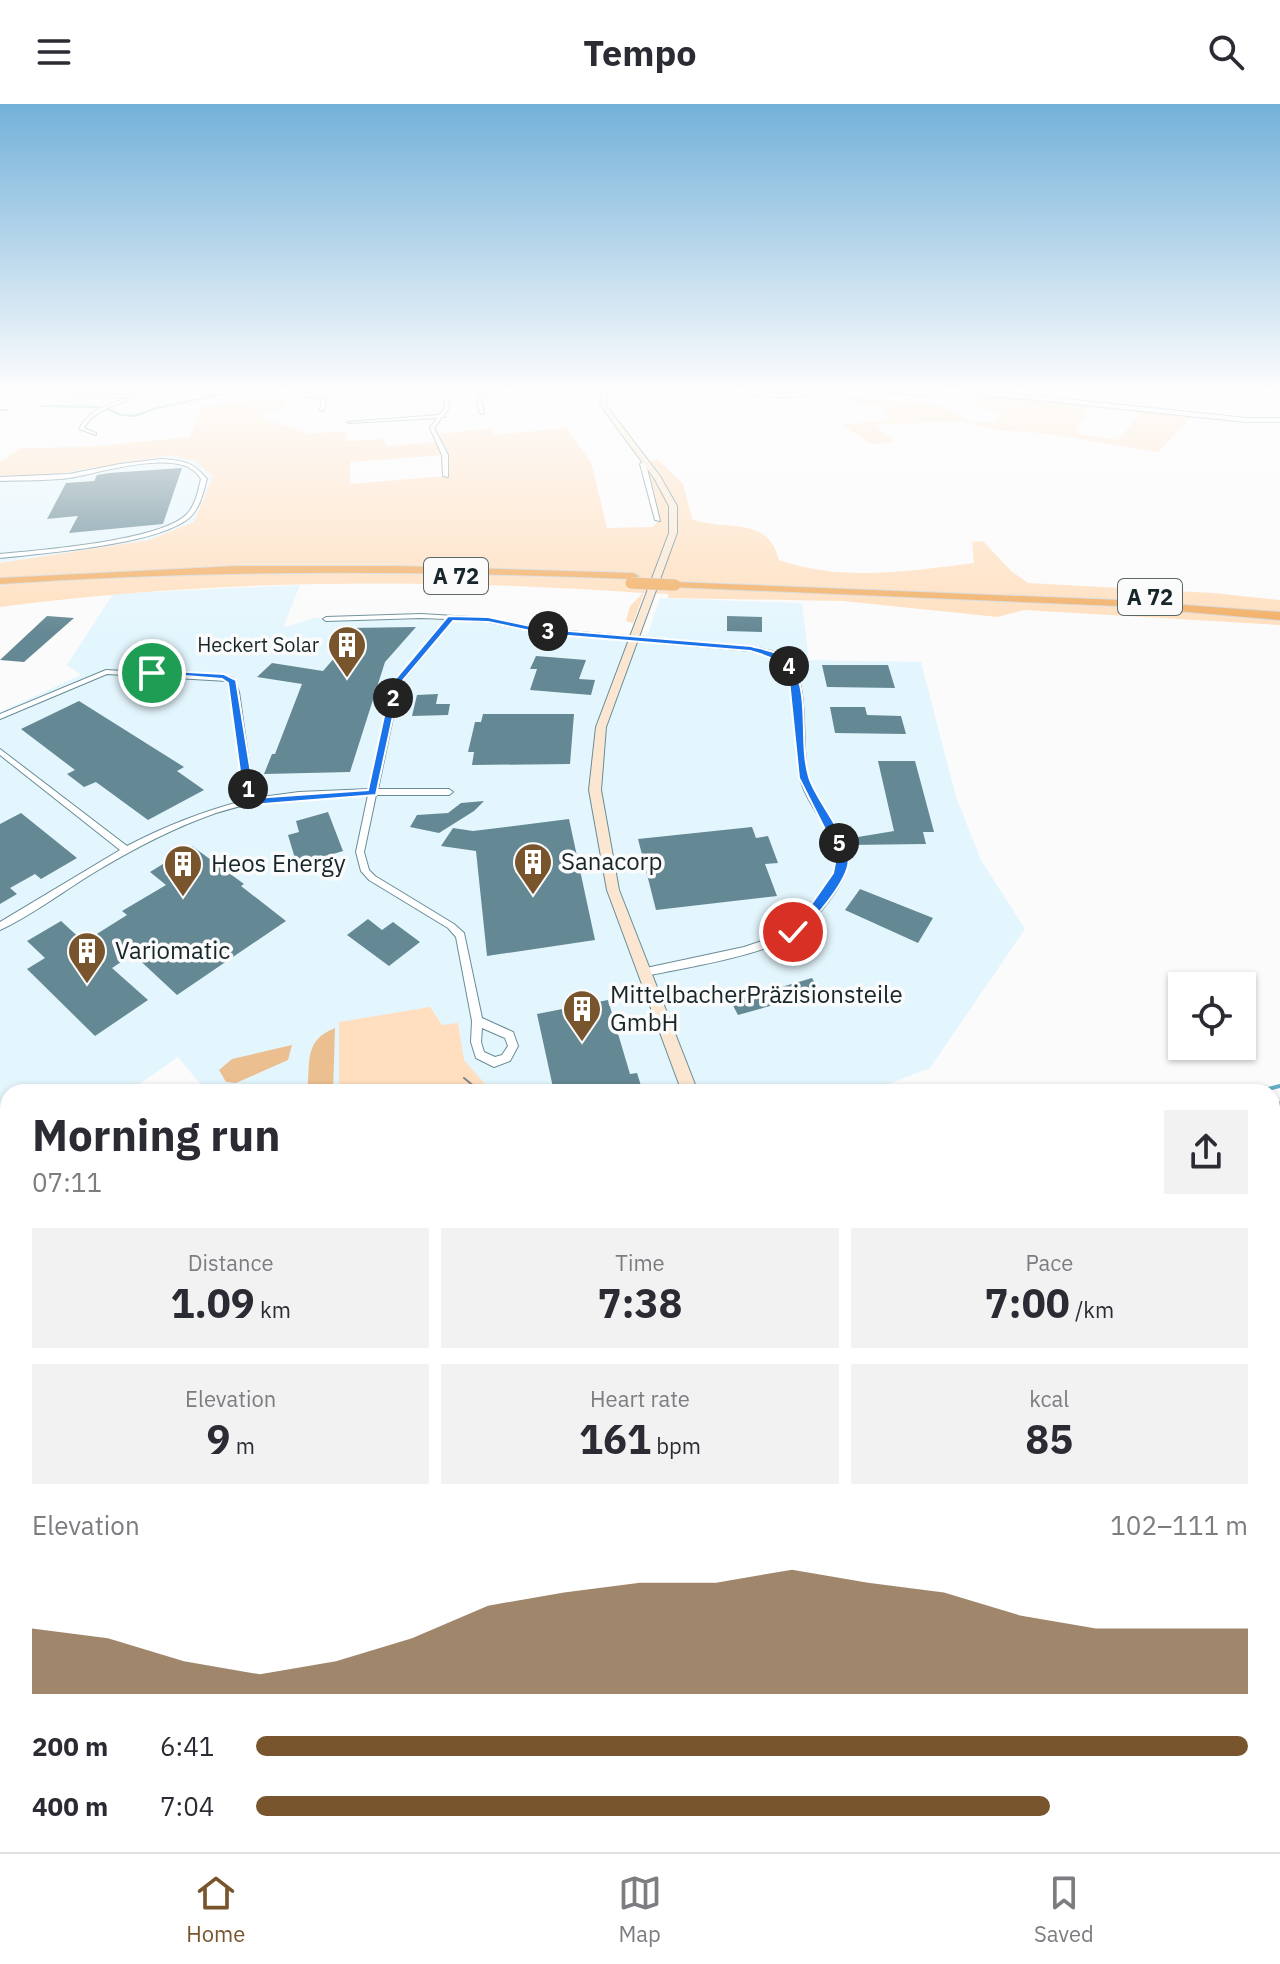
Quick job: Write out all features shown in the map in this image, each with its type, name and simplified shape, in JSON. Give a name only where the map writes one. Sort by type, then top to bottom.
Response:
[{"type":"highway","name":"A 72","points":[[0,579],[289,567],[1155,598],[1280,609]]},
{"type":"highway","name":"A 72","points":[[0,591],[117,580],[367,574],[632,579]]},
{"type":"highway","name":"A 72","points":[[1021,595],[1280,616]]},
{"type":"main road","points":[[648,469],[657,478],[673,506],[673,533],[601,727],[595,790],[609,876],[687,1084]]},
{"type":"street","points":[[0,479],[65,477],[106,469]]},
{"type":"street","points":[[0,556],[138,537],[167,529],[183,521],[194,509],[204,479],[195,469]]},
{"type":"street","points":[[446,469],[446,476]]},
{"type":"street","points":[[644,469],[658,520]]},
{"type":"street","points":[[326,619],[421,616],[488,620],[545,631],[758,650],[776,656],[788,665],[797,702],[804,778],[843,853],[842,868],[807,919],[793,932],[740,949],[646,972]]},
{"type":"street","points":[[451,618],[396,684],[360,852],[365,871],[372,878],[451,926],[461,936],[477,1021]]},
{"type":"street","points":[[0,717],[106,672],[230,679],[235,692],[250,801]]},
{"type":"street","points":[[0,751],[127,851]]},
{"type":"street","points":[[0,926],[127,851],[205,813],[250,801],[373,793],[449,792]]},
{"type":"shaded area","points":[[0,469],[90,469],[52,475],[0,476]]},
{"type":"shaded area","points":[[90,469],[205,469],[213,476],[194,522],[149,540],[0,563],[0,476],[52,475]]},
{"type":"shaded area","points":[[204,469],[350,469],[350,484],[445,476],[445,469],[593,469],[607,528],[653,527],[658,521],[644,469],[667,469],[683,484],[692,519],[755,530],[773,546],[779,560],[803,567],[876,573],[974,563],[972,542],[983,541],[1011,571],[1028,583],[1213,593],[1280,600],[1280,625],[1024,610],[998,617],[843,601],[668,598],[668,594],[644,593],[633,623],[626,621],[630,606],[643,593],[402,583],[241,586],[0,607],[0,563],[149,540],[194,522],[213,476]]},
{"type":"shaded area","points":[[300,585],[284,625],[286,627],[314,618],[469,620],[544,633],[622,641],[648,634],[660,598],[802,603],[809,660],[921,662],[956,797],[981,860],[1025,929],[930,1068],[889,1084],[200,1084],[178,1057],[139,1084],[0,1084],[0,712],[81,675],[67,665],[113,594]]},
{"type":"shaded area","points":[[430,1007],[442,1025],[458,1023],[464,1060],[485,1084],[339,1084],[339,1022]]},
{"type":"shaded area","points":[[335,1028],[333,1084],[308,1084],[310,1053],[325,1033]]},
{"type":"shaded area","points":[[292,1045],[288,1060],[236,1083],[226,1082],[219,1070],[232,1059]]},
{"type":"building","points":[[182,469],[163,524],[69,533],[78,516],[47,519],[66,483],[94,481],[97,475]]},
{"type":"building","points":[[47,616],[74,618],[24,662],[0,660]]},
{"type":"building","points":[[727,616],[762,617],[762,632],[727,631]]},
{"type":"building","points":[[416,627],[385,662],[350,772],[264,774],[302,684],[257,677],[272,663],[323,671],[343,648],[330,645],[349,628]]},
{"type":"building","points":[[536,656],[586,660],[579,679],[595,680],[591,695],[530,690],[537,669],[530,669]]},
{"type":"building","points":[[822,665],[888,665],[895,688],[827,687]]},
{"type":"building","points":[[438,694],[436,704],[450,704],[448,715],[412,716],[417,695]]},
{"type":"building","points":[[79,701],[184,767],[177,771],[204,790],[148,820],[96,782],[84,787],[67,774],[75,770],[21,729]]},
{"type":"building","points":[[830,707],[865,707],[867,715],[901,716],[906,734],[835,733]]},
{"type":"building","points":[[483,714],[574,714],[570,764],[472,765],[474,752],[468,752],[475,722],[481,722]]},
{"type":"building","points":[[878,761],[915,761],[934,832],[923,832],[926,844],[849,845],[846,839],[894,831]]},
{"type":"building","points":[[484,801],[439,833],[410,827],[417,815],[448,813],[461,803]]},
{"type":"building","points":[[328,812],[343,851],[297,865],[288,835],[299,832],[296,821]]},
{"type":"building","points":[[21,813],[77,858],[41,879],[35,874],[10,888],[17,894],[0,904],[0,824]]},
{"type":"building","name":"Sanacorp","points":[[569,819],[595,940],[487,956],[476,851],[441,846],[453,828],[473,831]]},
{"type":"building","points":[[752,827],[756,838],[768,836],[778,863],[765,864],[777,896],[656,910],[638,839]]},
{"type":"building","points":[[192,846],[244,884],[241,886],[286,921],[177,995],[133,954],[112,968],[148,1000],[95,1036],[27,969],[45,958],[27,941],[61,921],[84,942],[127,915],[122,911],[166,885],[150,872]]},
{"type":"building","points":[[860,889],[933,918],[918,943],[845,910]]},
{"type":"building","points":[[368,919],[382,930],[393,922],[420,942],[389,966],[347,935]]},
{"type":"building","points":[[812,978],[820,992],[738,1015],[731,1002]]},
{"type":"building","name":"MittelbacherPräzisionsteile GmbH","points":[[608,1000],[630,1074],[637,1073],[640,1084],[552,1084],[537,1014]]},
{"type":"tram line","points":[[464,1078],[471,1084]]},
{"type":"place","name":"Heckert Solar","points":[[347,679]]},
{"type":"place","name":"Sanacorp","points":[[533,896]]},
{"type":"place","name":"Heos Energy","points":[[183,898]]},
{"type":"place","name":"Variomatic","points":[[87,985]]},
{"type":"place","name":"MittelbacherPräzisionsteile GmbH","points":[[582,1043]]},
{"type":"route","points":[[152,673],[230,679],[235,692],[250,801],[373,793],[396,684],[451,618],[488,620],[545,631],[767,652],[784,661],[791,669],[800,722],[804,778],[843,853],[838,876],[807,919],[793,932]]}]
